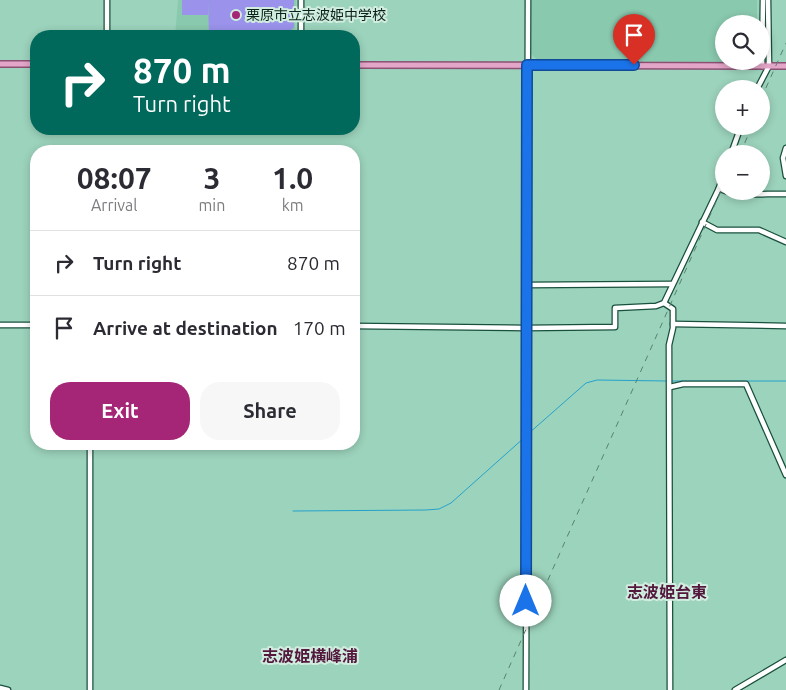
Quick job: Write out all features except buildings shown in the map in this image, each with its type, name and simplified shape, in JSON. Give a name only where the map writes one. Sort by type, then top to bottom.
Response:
[{"type":"main road","points":[[0,64],[30,64]]},
{"type":"main road","points":[[360,65],[715,66]]},
{"type":"main road","points":[[770,66],[786,66]]},
{"type":"street","points":[[107,0],[107,30]]},
{"type":"street","points":[[301,0],[301,30]]},
{"type":"street","points":[[526,690],[528,0]]},
{"type":"street","points":[[764,0],[766,15]]},
{"type":"street","points":[[764,0],[764,15]]},
{"type":"street","points":[[786,148],[783,158],[786,176]]},
{"type":"street","points":[[770,194],[786,194]]},
{"type":"street","points":[[360,326],[526,328],[615,326],[615,308],[656,306],[664,303],[715,196]]},
{"type":"street","points":[[702,222],[717,230],[759,230],[786,242]]},
{"type":"street","points":[[526,285],[672,284]]},
{"type":"street","points":[[664,303],[674,309],[674,324],[669,345],[670,690]]},
{"type":"street","points":[[674,324],[786,326]]},
{"type":"street","points":[[0,325],[30,325]]},
{"type":"street","points":[[670,385],[746,384],[786,475]]},
{"type":"street","points":[[90,450],[90,690]]},
{"type":"street","points":[[735,690],[786,660]]},
{"type":"street","points":[[0,688],[8,690]]},
{"type":"shaded area","name":"栗原市立志波姫中学校","points":[[178,0],[296,0],[295,30],[176,30]]},
{"type":"shaded area","points":[[182,0],[208,0],[208,15],[182,15]]},
{"type":"shaded area","name":"栗原市立志波姫中学校","points":[[208,0],[294,0],[294,27],[291,30],[209,30]]},
{"type":"shaded area","points":[[531,0],[757,0],[757,15],[715,15],[715,62],[539,61],[531,54]]},
{"type":"waterway","points":[[528,434],[586,383],[597,380],[667,381]]},
{"type":"waterway","points":[[671,381],[786,381]]},
{"type":"waterway","points":[[293,511],[439,509],[451,503],[525,437]]},
{"type":"railway","points":[[769,80],[786,43]]},
{"type":"railway","points":[[744,145],[748,135]]},
{"type":"railway","points":[[499,690],[717,200]]},
{"type":"place","name":"栗原市立志波姫中学校","points":[[236,15]]},
{"type":"district","name":"志波姫台東","points":[[667,592]]},
{"type":"district","name":"志波姫横峰浦","points":[[310,656]]},
{"type":"route","points":[[526,601],[527,65],[634,65]]}]
